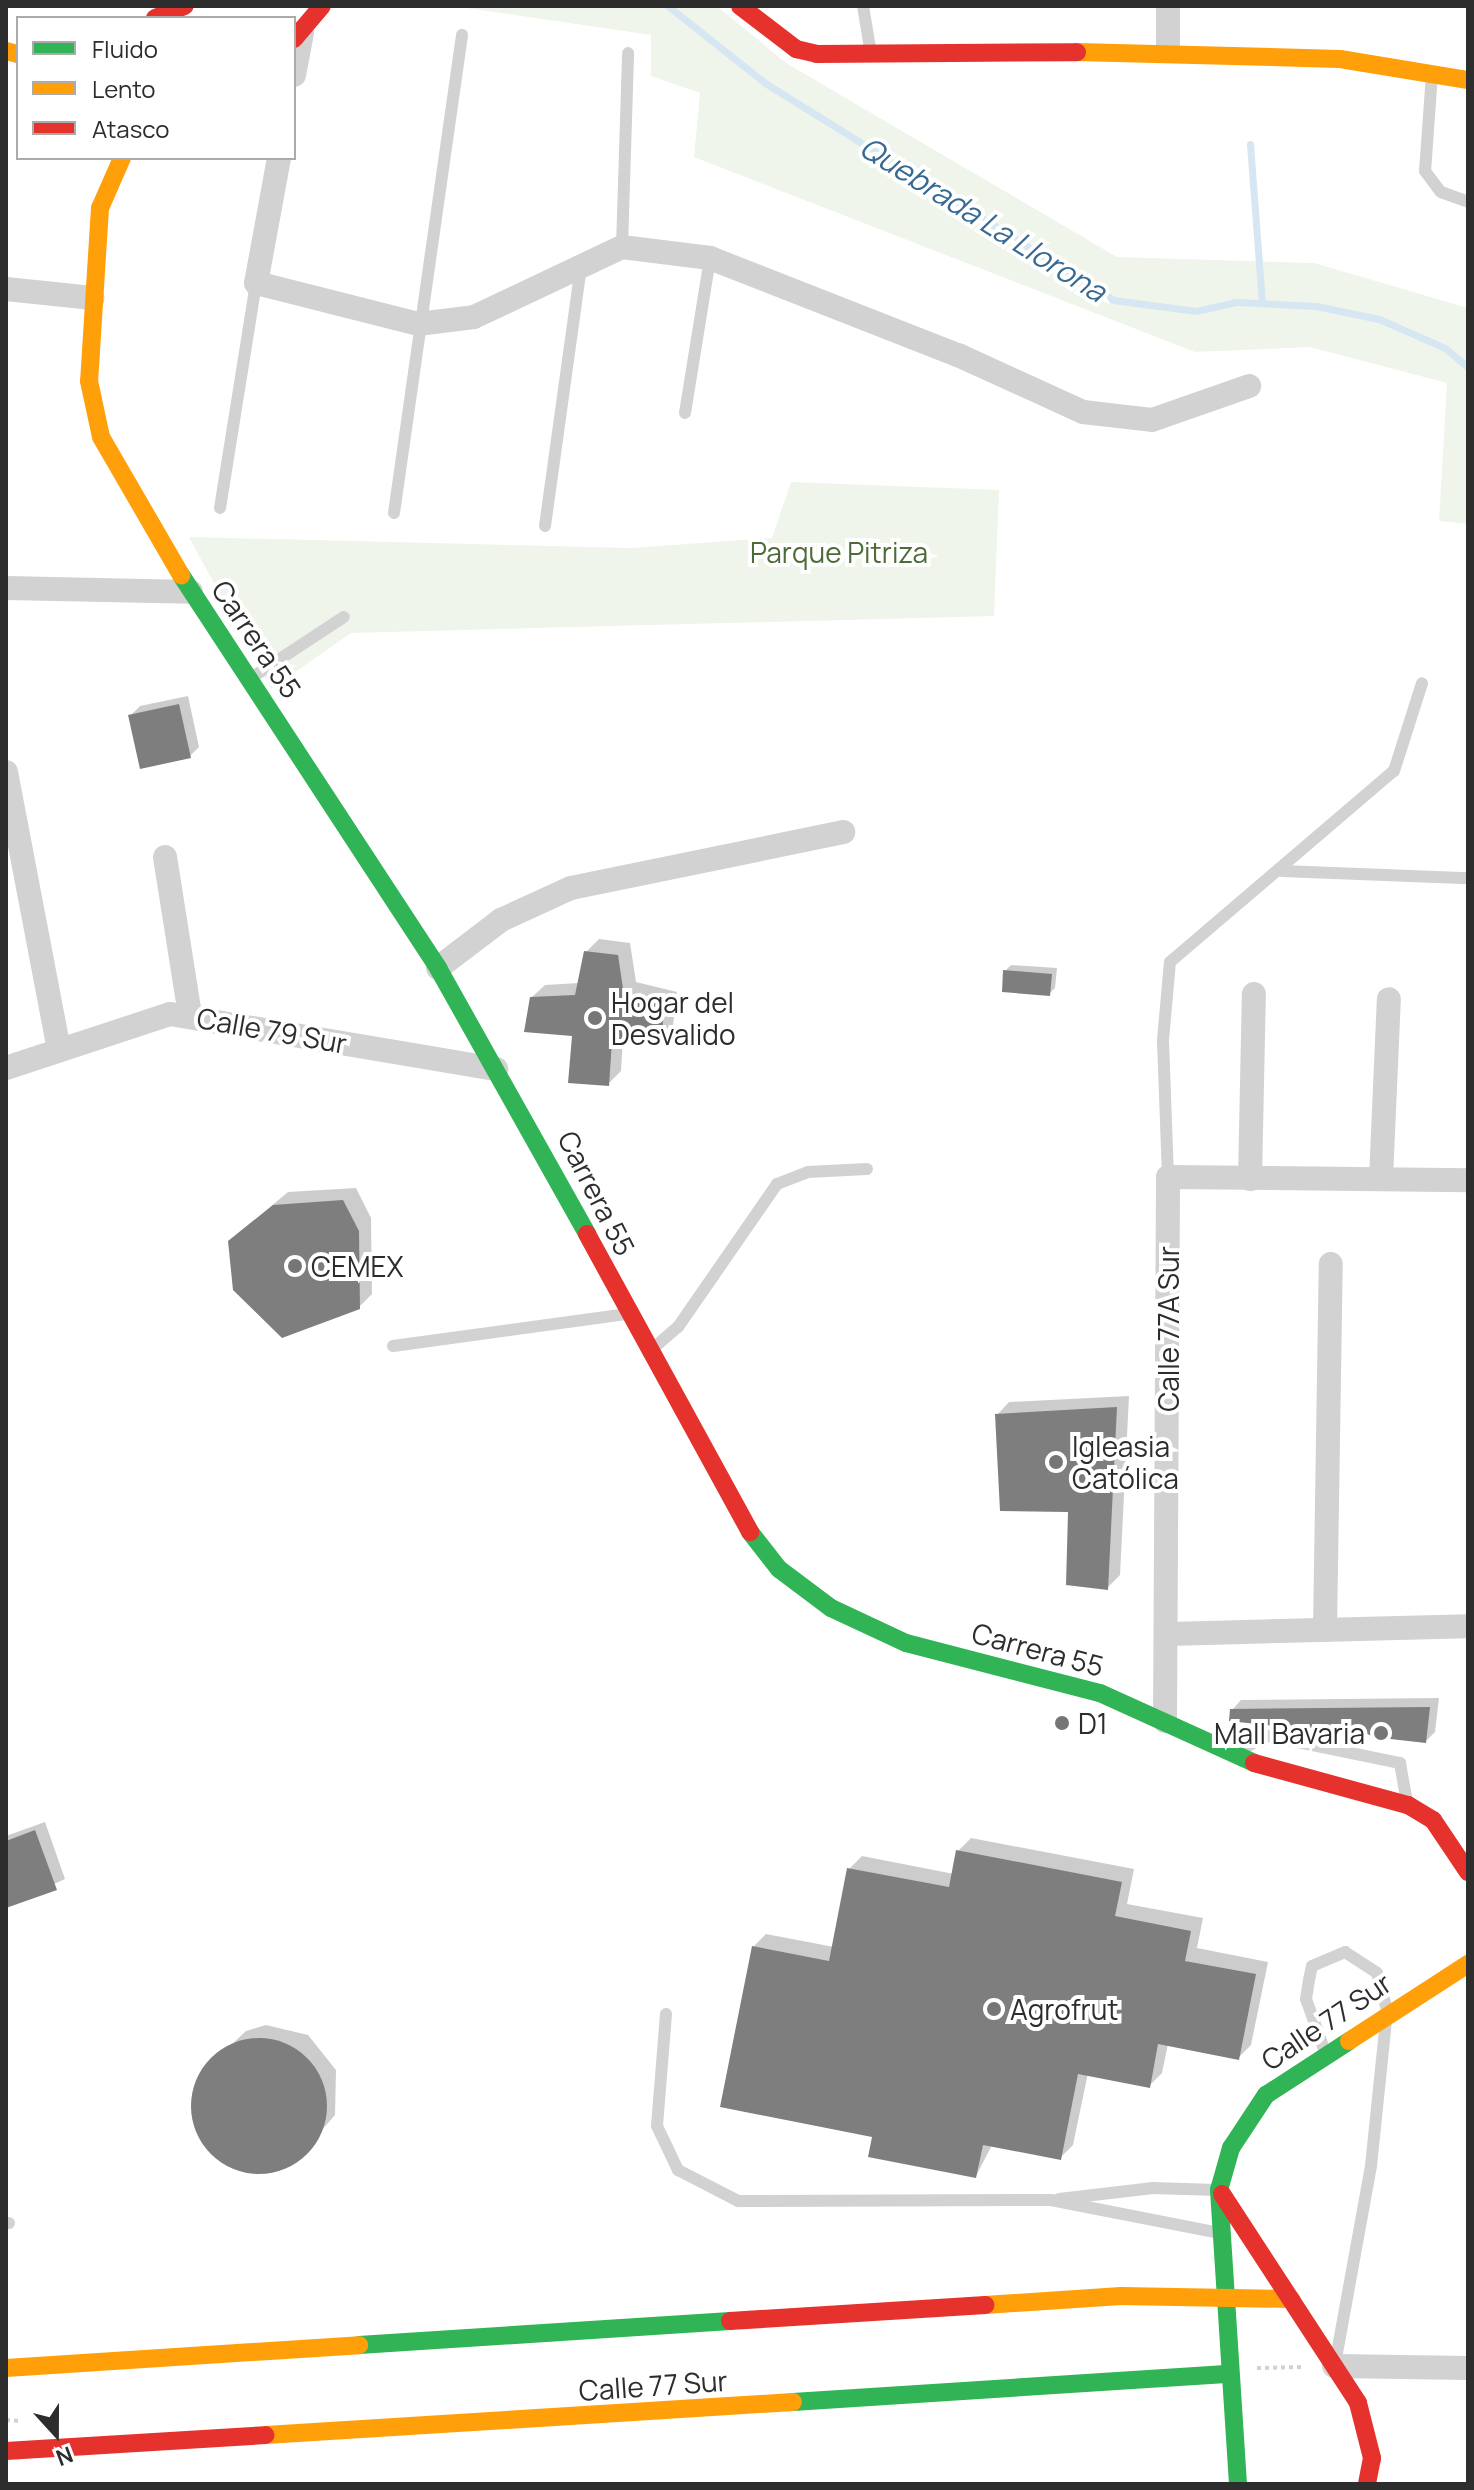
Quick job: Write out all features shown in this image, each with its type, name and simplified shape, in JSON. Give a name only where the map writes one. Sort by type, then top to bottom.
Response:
[{"type":"street","points":[[160,16],[184,6]]},
{"type":"street","points":[[298,36],[322,6]]},
{"type":"street","points":[[740,6],[796,49],[1168,51],[1433,70],[1468,80]]},
{"type":"street","points":[[1168,6],[1168,51]]},
{"type":"street","name":"Carrera 55","points":[[121,160],[100,208],[93,298],[89,381],[101,437],[191,592],[251,678],[438,968],[496,1069],[733,1511],[779,1569],[831,1608],[906,1643],[1100,1693],[1165,1721],[1228,1756],[1408,1805],[1433,1820],[1468,1872]]},
{"type":"street","points":[[279,160],[256,283],[418,324],[474,317],[622,247],[710,258],[958,355],[1083,412],[1152,420],[1249,386]]},
{"type":"street","points":[[6,289],[93,298]]},
{"type":"street","points":[[6,588],[191,592]]},
{"type":"street","points":[[6,772],[59,1050]]},
{"type":"street","points":[[438,968],[501,920],[571,888],[843,832]]},
{"type":"street","points":[[165,857],[190,1014]]},
{"type":"street","points":[[1250,1179],[1254,994]]},
{"type":"street","points":[[1381,1179],[1389,999]]},
{"type":"street","name":"Calle 79 Sur","points":[[6,1068],[148,1019],[190,1014],[496,1069]]},
{"type":"street","points":[[1168,1177],[1468,1180]]},
{"type":"street","name":"Calle 77A Sur","points":[[1165,1721],[1168,1634],[1168,1177]]},
{"type":"street","points":[[1325,1630],[1331,1264]]},
{"type":"street","points":[[1168,1634],[1468,1626]]},
{"type":"street","name":"Calle 77 Sur","points":[[6,2451],[1231,2382],[1219,2190],[1231,2148],[1266,2095],[1387,2011],[1467,1966]]},
{"type":"street","points":[[1219,2190],[1358,2403],[1370,2441],[1367,2484]]},
{"type":"street","name":"Calle 77 Sur","points":[[6,2368],[1121,2296],[1226,2302]]},
{"type":"street","points":[[1226,2302],[1291,2299]]},
{"type":"street","points":[[1334,2366],[1468,2368]]},
{"type":"street","points":[[1231,2382],[1238,2484]]},
{"type":"lane","points":[[863,6],[870,48]]},
{"type":"lane","points":[[394,513],[418,324],[462,35]]},
{"type":"lane","points":[[622,247],[628,53]]},
{"type":"lane","points":[[1433,70],[1425,171],[1441,192],[1468,202]]},
{"type":"lane","points":[[685,413],[710,258]]},
{"type":"lane","points":[[545,526],[581,268]]},
{"type":"lane","points":[[220,508],[256,283]]},
{"type":"lane","points":[[251,678],[344,617]]},
{"type":"lane","points":[[1168,1177],[1165,975],[1182,950],[1282,871],[1394,771],[1422,683]]},
{"type":"lane","points":[[1282,871],[1468,878]]},
{"type":"lane","points":[[647,1353],[678,1327],[777,1184],[808,1172],[867,1169]]},
{"type":"lane","points":[[393,1346],[628,1314]]},
{"type":"lane","points":[[1228,1756],[1268,1736],[1400,1763],[1408,1805]]},
{"type":"lane","points":[[1325,2052],[1306,1999],[1312,1966],[1329,1953],[1345,1952],[1377,1973],[1387,2011],[1371,2166],[1334,2366]]},
{"type":"lane","points":[[666,2014],[657,2126],[678,2170],[738,2201],[1051,2200],[1153,2188],[1219,2190]]},
{"type":"lane","points":[[1051,2200],[1223,2234]]},
{"type":"path","points":[[1231,2382],[1258,2367],[1334,2366]]},
{"type":"green space","points":[[453,6],[717,6],[786,63],[1117,257],[1314,263],[1468,308],[1468,524],[1439,521],[1447,383],[1310,347],[1195,352],[694,157],[700,93],[651,76],[651,35]]},
{"type":"green space","name":"Parque Pitriza","points":[[791,482],[999,490],[994,616],[351,633],[271,689],[189,537],[631,548],[772,538]]},
{"type":"building","points":[[179,704],[191,758],[140,769],[128,715]]},
{"type":"building","name":"Hogar del Desvalido","points":[[584,951],[618,955],[624,995],[665,1005],[661,1040],[612,1041],[609,1086],[568,1083],[572,1036],[524,1032],[530,997],[575,995]]},
{"type":"building","points":[[1003,970],[1052,974],[1050,996],[1002,992]]},
{"type":"building","name":"CEMEX","points":[[343,1200],[359,1231],[360,1309],[282,1338],[233,1290],[228,1241],[273,1205]]},
{"type":"building","name":"Igleasia Católica","points":[[1117,1407],[1108,1590],[1066,1585],[1068,1512],[1000,1511],[995,1414]]},
{"type":"building","name":"Mall Bavaria","points":[[1430,1707],[1426,1743],[1229,1721],[1230,1709]]},
{"type":"building","points":[[35,1830],[57,1890],[6,1908],[6,1841]]},
{"type":"building","name":"Agrofrut","points":[[956,1850],[1122,1882],[1115,1916],[1191,1931],[1185,1961],[1256,1974],[1239,2060],[1158,2044],[1150,2088],[1078,2074],[1061,2160],[983,2145],[976,2178],[868,2157],[872,2137],[720,2107],[752,1946],[829,1961],[847,1868],[949,1887]]},
{"type":"building","points":[[259,2038],[285,2043],[307,2058],[322,2080],[327,2106],[322,2132],[307,2154],[285,2169],[259,2174],[233,2169],[211,2154],[196,2132],[191,2106],[196,2080],[211,2058],[233,2043]]},
{"type":"waterway","name":"Quebrada La Llorona","points":[[668,6],[765,83],[1113,300],[1196,311],[1236,302],[1316,306],[1379,319],[1445,348],[1468,367]]},
{"type":"waterway","points":[[1250,144],[1262,303]]},
{"type":"traffic: fast","points":[[181,575],[438,968],[587,1234]]},
{"type":"traffic: fast","points":[[750,1532],[779,1569],[831,1608],[906,1643],[1100,1693],[1254,1763]]},
{"type":"traffic: fast","points":[[1238,2484],[1219,2190],[1231,2148],[1266,2095],[1349,2041]]},
{"type":"traffic: fast","points":[[359,2345],[730,2321]]},
{"type":"traffic: fast","points":[[793,2402],[1230,2374]]},
{"type":"traffic: slow","points":[[6,51],[16,54]]},
{"type":"traffic: slow","points":[[1077,52],[1340,59],[1468,80]]},
{"type":"traffic: slow","points":[[121,160],[100,208],[89,381],[101,437],[181,575]]},
{"type":"traffic: slow","points":[[1349,2041],[1468,1964]]},
{"type":"traffic: slow","points":[[985,2305],[1121,2296],[1291,2299]]},
{"type":"traffic: slow","points":[[6,2368],[359,2345]]},
{"type":"traffic: slow","points":[[266,2435],[793,2402]]},
{"type":"traffic: jam","points":[[160,16],[185,6]]},
{"type":"traffic: jam","points":[[296,37],[322,6]]},
{"type":"traffic: jam","points":[[740,6],[796,49],[817,54],[1077,52]]},
{"type":"traffic: jam","points":[[587,1234],[750,1532]]},
{"type":"traffic: jam","points":[[1254,1763],[1408,1805],[1433,1820],[1468,1872]]},
{"type":"traffic: jam","points":[[1222,2194],[1358,2403],[1372,2458],[1367,2484]]},
{"type":"traffic: jam","points":[[730,2321],[985,2305]]},
{"type":"traffic: jam","points":[[6,2451],[266,2435]]},
{"type":"place","name":"Hogar del Desvalido","points":[[595,1018]]},
{"type":"place","name":"CEMEX","points":[[295,1266]]},
{"type":"place","name":"Igleasia Católica","points":[[1056,1462]]},
{"type":"place","name":"D1","points":[[1062,1723]]},
{"type":"place","name":"Mall Bavaria","points":[[1381,1733]]},
{"type":"place","name":"Agrofrut","points":[[994,2009]]}]
